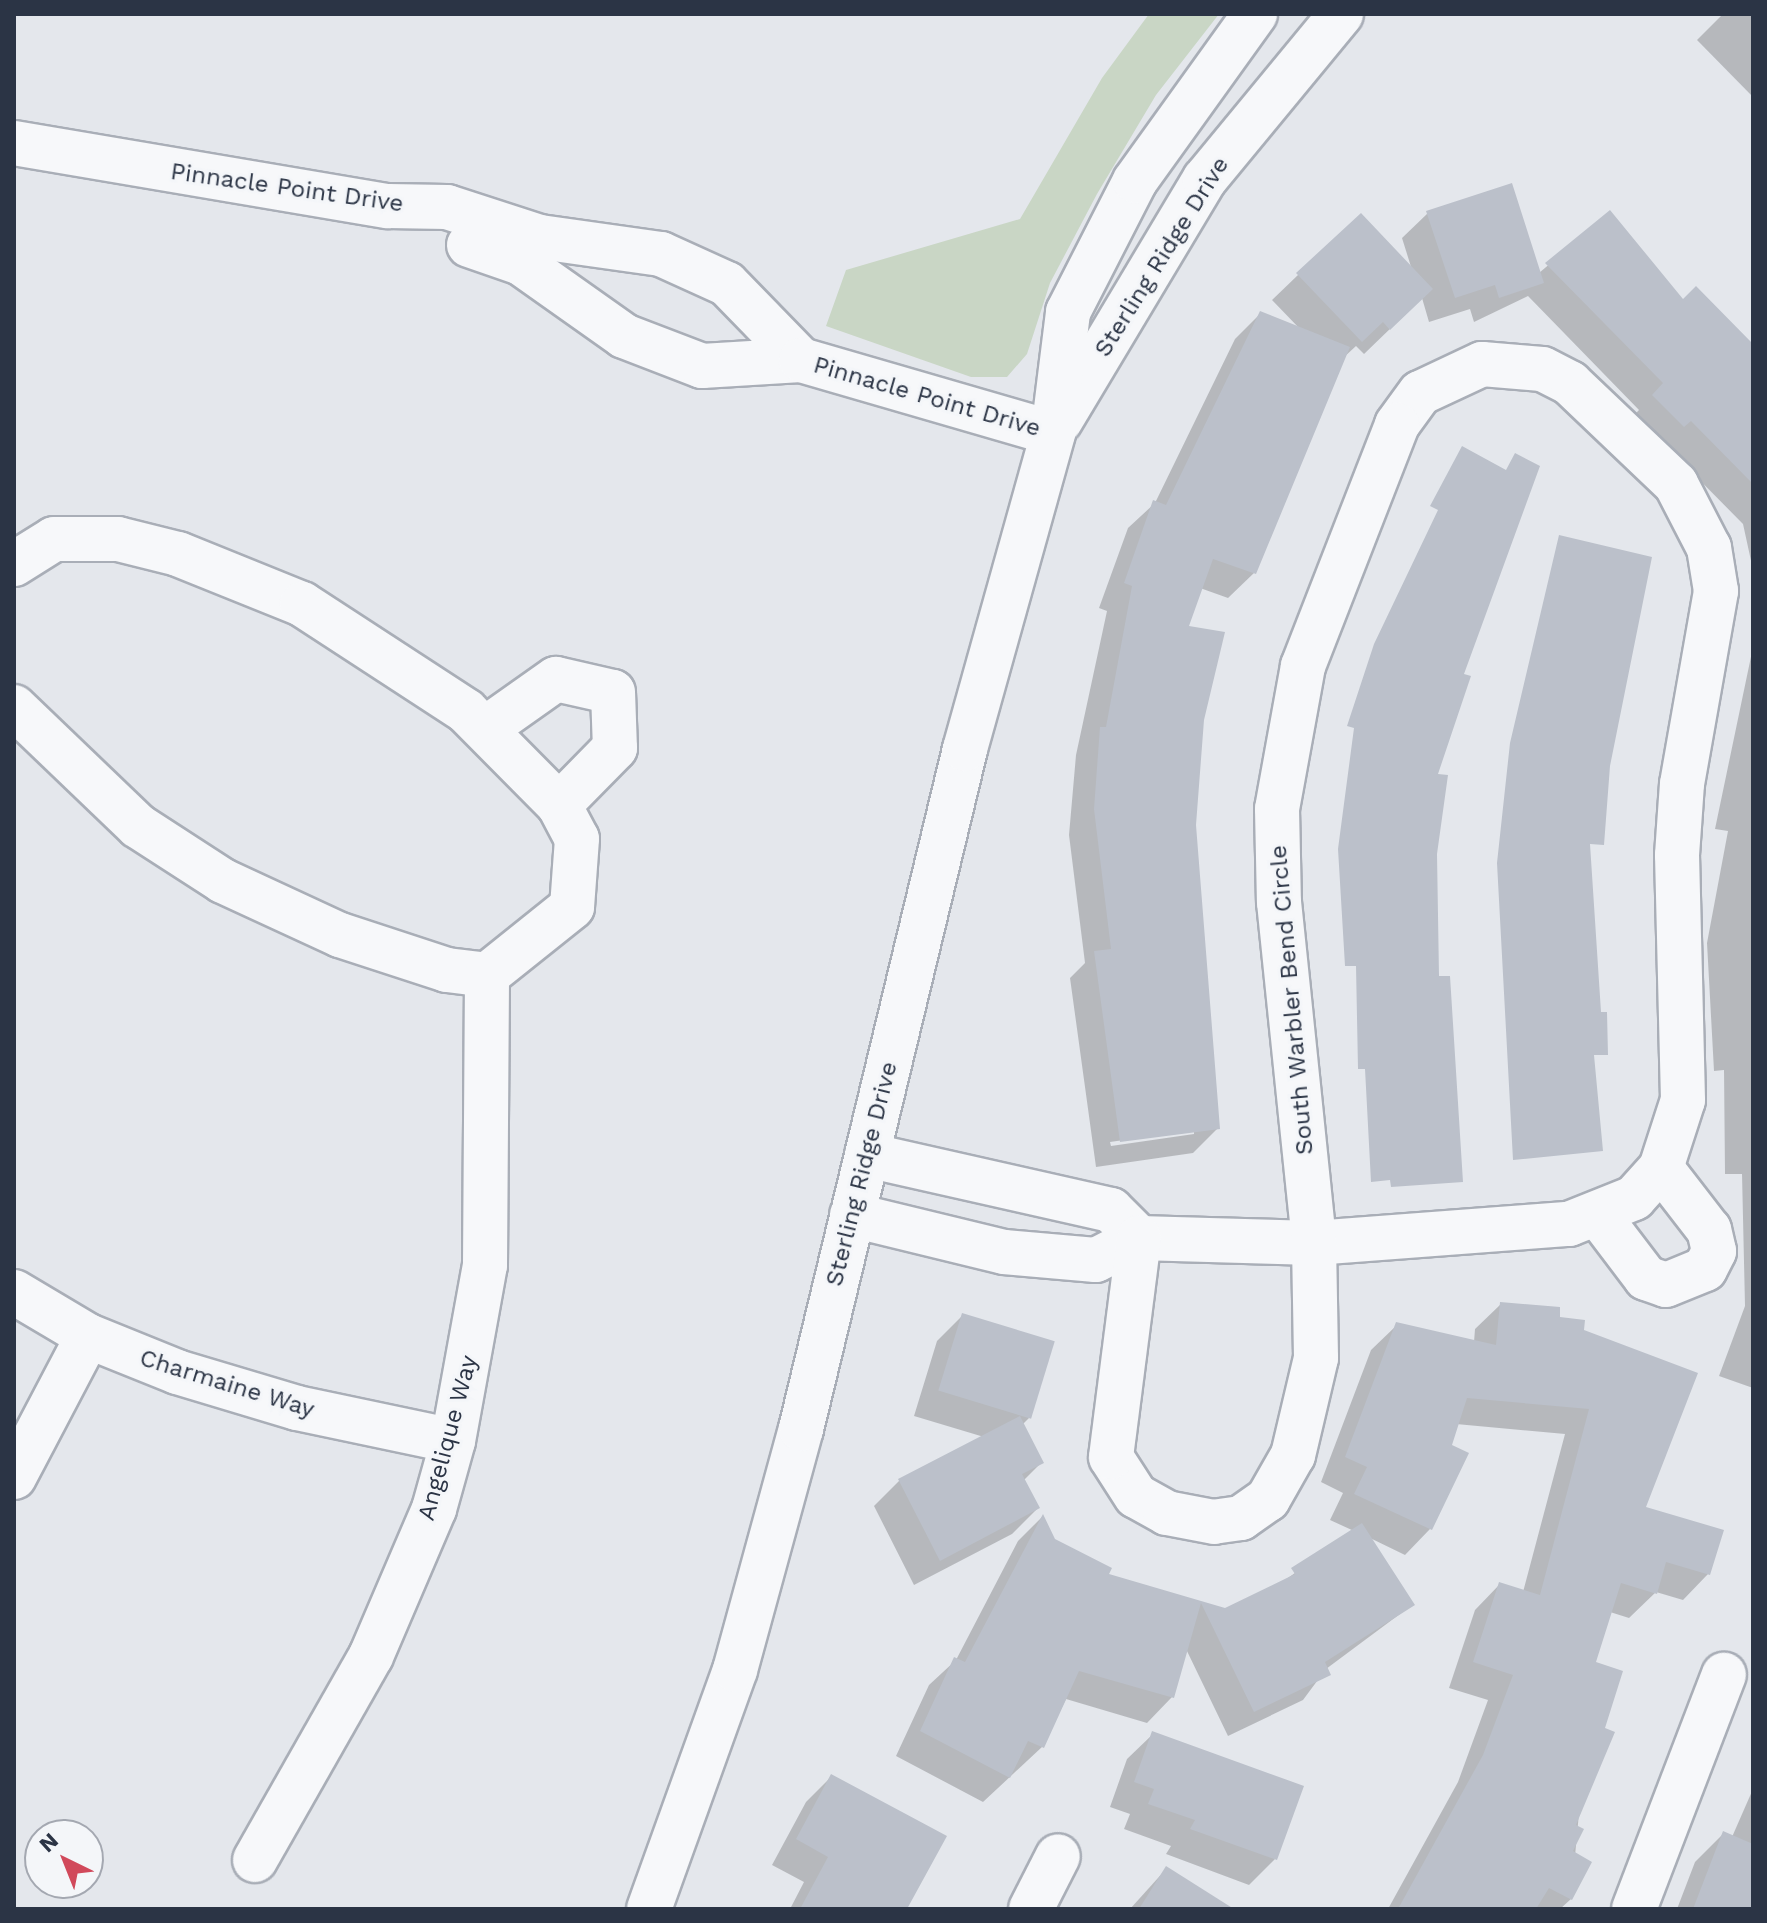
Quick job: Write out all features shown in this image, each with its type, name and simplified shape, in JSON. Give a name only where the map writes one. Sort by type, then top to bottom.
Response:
[{"type":"street","name":"Sterling Ridge Drive","points":[[649,1909],[735,1670],[867,1155],[1012,562],[1053,433],[1068,312],[1135,181],[1255,14]]},
{"type":"street","name":"Sterling Ridge Drive","points":[[1053,433],[1205,179],[1341,14]]},
{"type":"street","name":"Pinnacle Point Drive","points":[[14,143],[388,206],[447,207],[605,249],[661,254],[727,284],[801,360]]},
{"type":"street","name":"Pinnacle Point Drive","points":[[388,206],[440,235],[521,263],[587,305],[624,336],[702,366],[801,360],[1053,433]]},
{"type":"street","points":[[587,305],[605,249]]},
{"type":"street","name":"South Warbler Bend Circle","points":[[1139,1238],[1111,1457],[1136,1496],[1167,1513],[1214,1522],[1241,1518],[1268,1499],[1293,1455],[1316,1358],[1314,1243],[1279,902],[1277,809],[1291,715],[1397,425],[1420,393],[1482,364],[1520,363],[1570,383],[1676,484],[1709,548],[1716,591],[1682,784],[1677,855],[1683,1100],[1631,1194],[1531,1229],[1314,1243]]},
{"type":"street","points":[[14,564],[54,539],[118,539],[247,578],[414,671],[485,729],[559,805],[577,839],[572,907],[487,975],[340,935],[223,881],[138,826],[19,728]]},
{"type":"street","points":[[485,729],[556,679],[613,692],[615,748],[559,805]]},
{"type":"street","name":"Angelique Way","points":[[255,1860],[371,1656],[434,1509],[453,1441],[485,1265],[487,975]]},
{"type":"street","points":[[867,1155],[1111,1210],[1139,1238]]},
{"type":"street","points":[[852,1215],[1004,1252],[1096,1260],[1139,1238],[1314,1243]]},
{"type":"street","name":"Charmaine Way","points":[[14,1292],[88,1336],[297,1408],[453,1441]]},
{"type":"street","points":[[14,1477],[88,1336]]},
{"type":"street","points":[[1634,1909],[1724,1675]]},
{"type":"street","points":[[1031,1909],[1058,1856]]},
{"type":"green space","points":[[1149,14],[1219,14],[1156,95],[1097,194],[1050,283],[1027,354],[1007,377],[971,377],[826,326],[846,270],[1020,219],[1102,78]]},
{"type":"building","points":[[1512,183],[1544,283],[1499,298],[1495,285],[1455,298],[1426,211]]},
{"type":"building","points":[[1610,210],[1683,299],[1696,286],[1753,344],[1753,484],[1691,421],[1684,427],[1652,395],[1663,383],[1545,263]]},
{"type":"building","points":[[1361,213],[1433,289],[1390,330],[1383,322],[1362,342],[1296,273]]},
{"type":"building","points":[[1260,311],[1350,347],[1256,574],[1213,559],[1189,626],[1225,632],[1204,720],[1196,825],[1220,1129],[1120,1142],[1094,951],[1111,949],[1094,809],[1100,727],[1106,727],[1132,586],[1124,583],[1153,500],[1166,505]]},
{"type":"building","points":[[1462,446],[1506,470],[1515,453],[1540,466],[1464,674],[1471,676],[1438,774],[1448,775],[1437,854],[1439,976],[1450,976],[1463,1182],[1391,1187],[1390,1180],[1371,1182],[1365,1069],[1358,1069],[1356,966],[1345,966],[1338,849],[1354,728],[1347,726],[1374,644],[1438,510],[1430,506]]},
{"type":"building","points":[[1559,535],[1652,557],[1610,766],[1604,845],[1590,844],[1601,1012],[1607,1012],[1608,1055],[1594,1055],[1603,1151],[1513,1160],[1497,863],[1510,743]]},
{"type":"building","points":[[1500,1302],[1560,1307],[1560,1317],[1585,1320],[1584,1330],[1698,1373],[1646,1507],[1724,1530],[1710,1575],[1666,1562],[1657,1594],[1621,1583],[1596,1662],[1623,1671],[1605,1728],[1615,1732],[1576,1825],[1584,1829],[1573,1851],[1592,1862],[1572,1900],[1549,1888],[1536,1909],[1398,1909],[1483,1755],[1513,1675],[1473,1662],[1499,1582],[1540,1595],[1589,1409],[1467,1398],[1452,1445],[1469,1453],[1432,1530],[1354,1494],[1367,1467],[1345,1457],[1396,1322],[1496,1345]]},
{"type":"building","points":[[962,1313],[1055,1341],[1031,1419],[938,1390]]},
{"type":"building","points":[[1020,1416],[1044,1463],[1022,1474],[1040,1508],[940,1561],[898,1479]]},
{"type":"building","points":[[1043,1514],[1055,1539],[1112,1568],[1109,1574],[1225,1608],[1295,1574],[1291,1568],[1362,1523],[1415,1605],[1325,1662],[1331,1675],[1254,1712],[1201,1603],[1174,1698],[1079,1671],[1044,1748],[1028,1741],[1010,1778],[920,1731],[954,1657],[965,1662]]},
{"type":"building","points":[[1152,1731],[1304,1786],[1277,1860],[1190,1829],[1195,1820],[1148,1804],[1154,1789],[1134,1782]]},
{"type":"building","points":[[831,1774],[947,1836],[907,1909],[800,1909],[828,1857],[796,1839]]},
{"type":"building","points":[[1723,1831],[1753,1844],[1753,1909],[1693,1909]]},
{"type":"building","points":[[1166,1866],[1234,1909],[1139,1909]]}]
